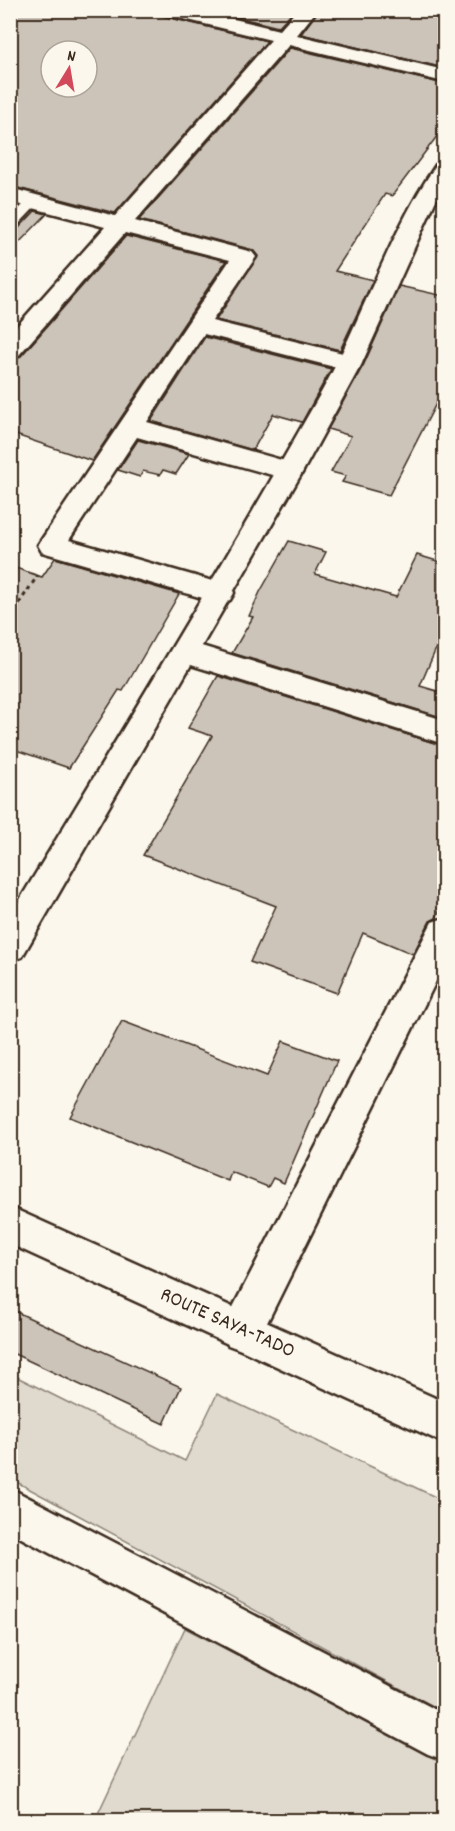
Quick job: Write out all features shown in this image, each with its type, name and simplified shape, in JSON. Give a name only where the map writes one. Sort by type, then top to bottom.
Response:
[{"type":"street","points":[[170,10],[444,76]]},
{"type":"street","points":[[10,350],[308,10]]},
{"type":"street","points":[[10,947],[290,471],[350,363],[424,202],[444,171]]},
{"type":"street","points":[[10,195],[244,257],[197,325],[133,427],[52,545],[220,593]]},
{"type":"street","points":[[197,325],[350,363]]},
{"type":"street","points":[[133,427],[290,471]]},
{"type":"street","points":[[185,652],[444,732]]},
{"type":"street","points":[[242,1331],[443,939]]},
{"type":"street","name":"ROUTE SAYA-TADO","points":[[10,1225],[444,1423]]},
{"type":"street","points":[[10,1509],[444,1738]]},
{"type":"lane","points":[[10,226],[34,201]]},
{"type":"path","points":[[10,617],[57,547]]},
{"type":"shaded area","points":[[11,1374],[185,1461],[217,1394],[444,1501],[444,1712],[11,1479]]},
{"type":"shaded area","points":[[185,1628],[444,1761],[444,1820],[95,1820]]},
{"type":"building","points":[[10,10],[159,10],[162,16],[267,41],[115,213],[10,186]]},
{"type":"building","points":[[209,10],[294,10],[278,27]]},
{"type":"building","points":[[319,10],[444,10],[444,68],[301,34]]},
{"type":"building","points":[[290,48],[444,84],[444,127],[392,196],[385,194],[335,271],[373,280],[340,350],[216,320],[258,256],[253,250],[139,220]]},
{"type":"building","points":[[35,211],[47,214],[10,252],[10,232],[16,231]]},
{"type":"building","points":[[126,236],[226,261],[92,461],[10,433],[10,360],[21,356]]},
{"type":"building","points":[[399,286],[444,296],[444,388],[389,495],[342,482],[346,476],[331,472],[351,436],[328,429],[364,364]]},
{"type":"building","points":[[205,337],[331,369],[302,422],[273,414],[253,450],[151,421]]},
{"type":"building","points":[[138,440],[189,454],[176,474],[163,470],[160,475],[143,471],[140,477],[118,470]]},
{"type":"building","points":[[289,541],[326,552],[315,574],[396,597],[417,555],[444,563],[444,630],[420,686],[444,693],[444,718],[232,653],[253,617],[249,616],[260,592]]},
{"type":"building","points":[[55,558],[179,594],[123,691],[119,690],[69,768],[10,748],[10,566],[42,577]]},
{"type":"building","points":[[218,676],[444,746],[444,902],[436,918],[430,921],[413,954],[363,933],[337,993],[250,962],[276,906],[143,855],[212,736],[188,728]]},
{"type":"building","points":[[122,1021],[267,1076],[283,1041],[337,1061],[284,1183],[273,1178],[268,1187],[231,1172],[228,1181],[70,1117]]},
{"type":"building","points":[[10,1309],[181,1387],[164,1424],[10,1352]]}]
